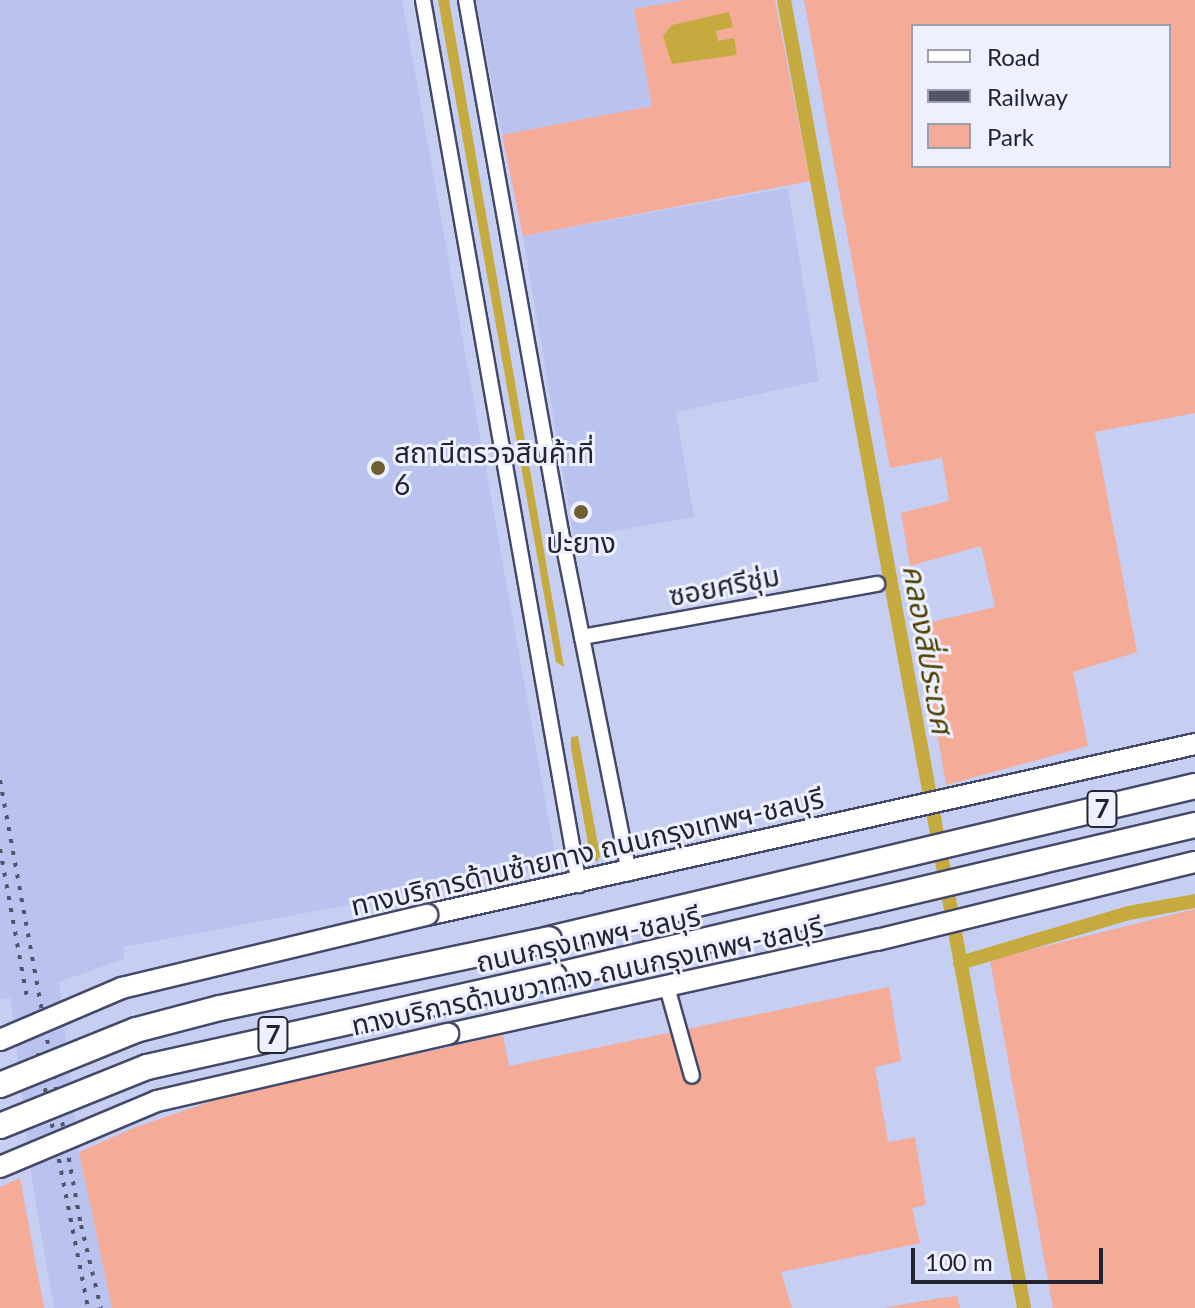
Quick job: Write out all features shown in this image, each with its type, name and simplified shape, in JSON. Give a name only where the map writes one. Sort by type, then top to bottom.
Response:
[{"type":"highway","name":"ถนนกรุงเทพฯ-ชลบุรี","points":[[0,1085],[136,1030],[192,1015],[549,939],[860,868],[1195,786]]},
{"type":"highway","name":"ถนนกรุงเทพฯ-ชลบุรี","points":[[0,1126],[147,1067],[867,905],[1195,825]]},
{"type":"main road","name":"ทางบริการด้านซ้ายทาง ถนนกรุงเทพฯ-ชลบุรี","points":[[0,1040],[122,988],[427,915],[579,885],[1195,744]]},
{"type":"main road","name":"ทางบริการด้านขวาทาง ถนนกรุงเทพฯ-ชลบุรี","points":[[0,1167],[157,1101],[448,1034],[670,995],[877,940],[1195,862]]},
{"type":"street","points":[[423,0],[579,885]]},
{"type":"street","points":[[466,0],[582,637],[629,873]]},
{"type":"street","name":"ซอยศรีชุ่ม","points":[[582,637],[877,584]]},
{"type":"street","points":[[670,995],[692,1076]]},
{"type":"shaded area","points":[[0,0],[402,0],[557,866],[123,947],[124,959],[59,982],[79,1152],[112,1308],[54,1308],[32,1180],[10,998],[0,999]]},
{"type":"shaded area","points":[[438,0],[449,0],[564,667],[556,662]]},
{"type":"shaded area","points":[[476,0],[686,0],[634,10],[652,106],[502,135]]},
{"type":"shaded area","points":[[729,12],[733,27],[716,31],[718,41],[734,38],[737,55],[672,64],[663,36],[672,25]]},
{"type":"shaded area","points":[[788,188],[819,381],[676,412],[694,517],[574,538],[523,236]]},
{"type":"shaded area","points":[[578,736],[600,856],[597,862],[590,855],[571,748],[571,737]]},
{"type":"green space","points":[[686,0],[775,0],[810,181],[523,236],[502,135],[652,106],[634,9]]},
{"type":"green space","points":[[804,0],[1195,0],[1195,413],[1095,432],[1137,652],[1073,672],[1088,746],[946,785],[919,625],[995,607],[981,546],[910,566],[901,513],[949,501],[942,458],[890,468]]},
{"type":"green space","points":[[1195,909],[1195,1308],[1053,1308],[990,960]]},
{"type":"green space","points":[[889,987],[901,1061],[875,1067],[888,1142],[915,1137],[926,1205],[912,1208],[920,1243],[781,1272],[792,1308],[112,1308],[79,1152],[136,1127],[230,1095],[503,1035],[509,1066]]},
{"type":"green space","points":[[20,1178],[44,1308],[0,1308],[0,1187]]},
{"type":"green space","points":[[957,1296],[960,1308],[883,1308],[935,1299]]},
{"type":"waterway","name":"คลองสี่ประเวศ","points":[[784,0],[1024,1308]]},
{"type":"waterway","points":[[960,963],[1129,913],[1195,901]]},
{"type":"railway","points":[[0,780],[81,1225],[101,1308]]},
{"type":"railway","points":[[0,849],[27,998]]},
{"type":"railway","points":[[38,1053],[88,1308]]},
{"type":"place","name":"สถานีตรวจสินค้าที่ 6","points":[[378,468]]},
{"type":"place","name":"ปะยาง","points":[[581,512]]}]
